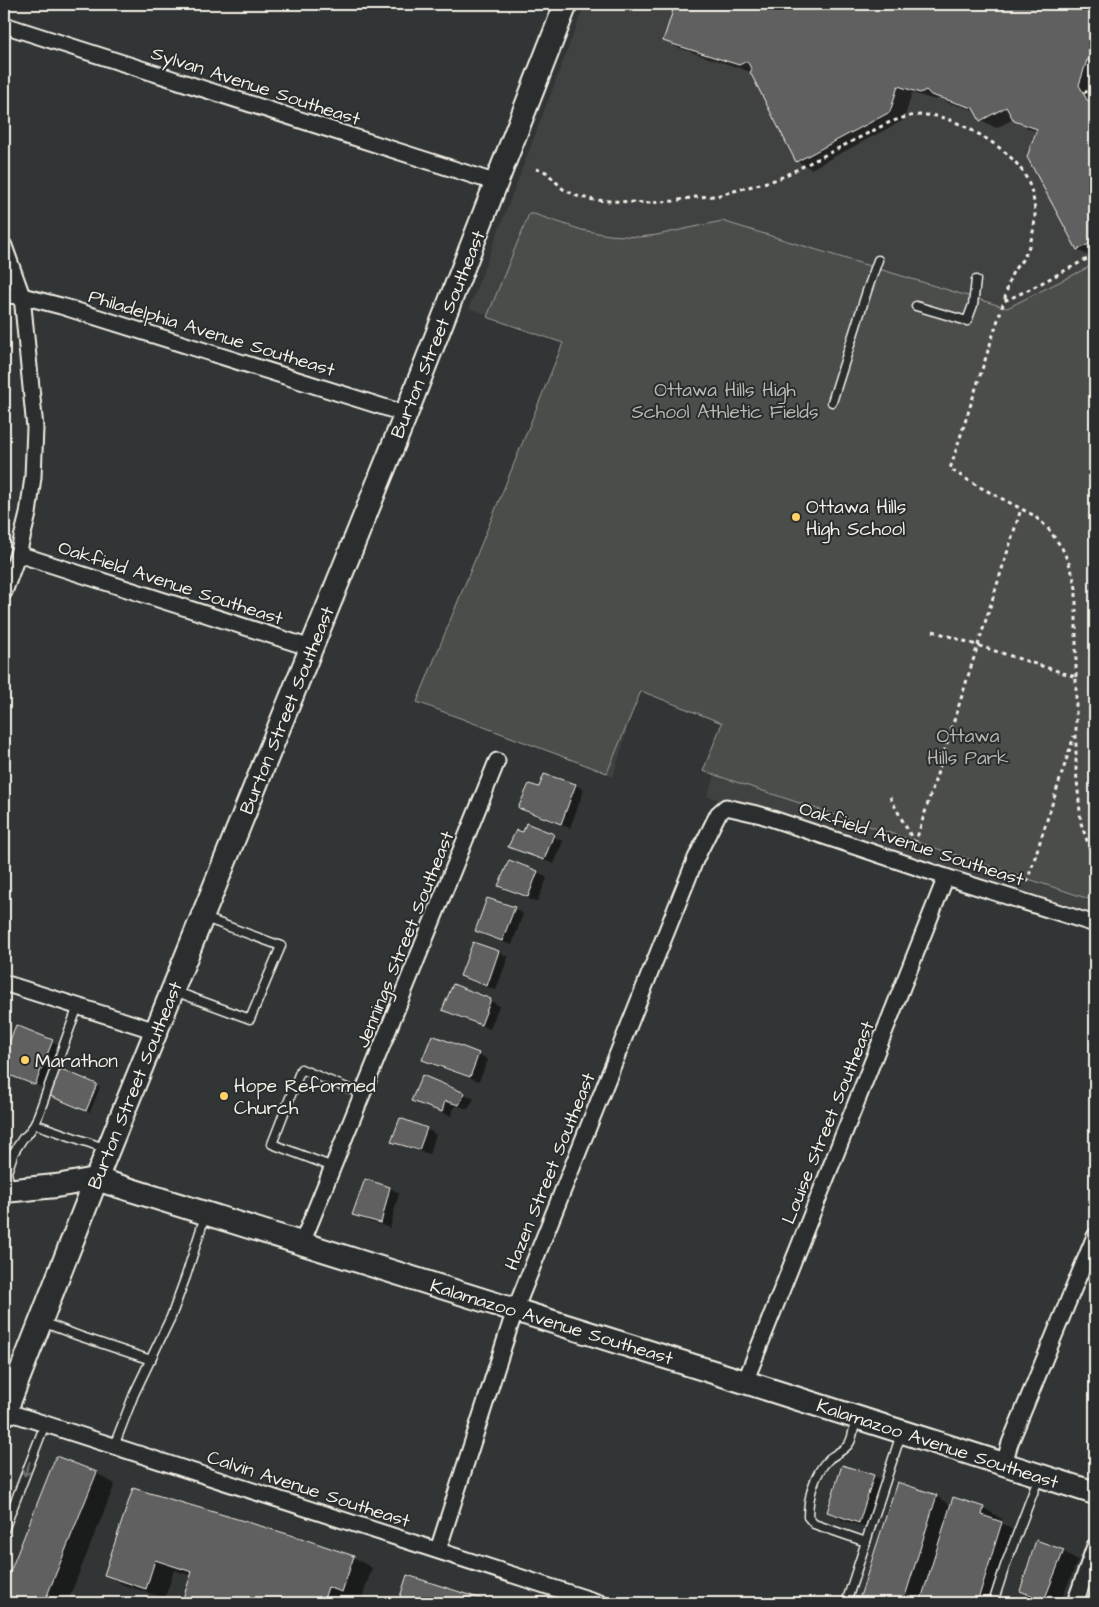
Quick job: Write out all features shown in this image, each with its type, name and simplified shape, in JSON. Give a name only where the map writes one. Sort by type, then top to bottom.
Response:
[{"type":"main road","name":"Burton Street Southeast","points":[[4,1413],[108,1149],[406,414],[566,4]]},
{"type":"main road","name":"Kalamazoo Avenue Southeast","points":[[7,1190],[56,1186],[96,1179],[1095,1493]]},
{"type":"street","name":"Sylvan Avenue Southeast","points":[[4,25],[497,183]]},
{"type":"street","points":[[4,246],[22,296],[34,428],[33,477],[28,514],[18,554],[4,592]]},
{"type":"street","name":"Philadelphia Avenue Southeast","points":[[4,295],[22,296],[61,306],[406,414]]},
{"type":"street","name":"Oakfield Avenue Southeast","points":[[18,554],[311,648]]},
{"type":"street","name":"Jennings Street Southeast","points":[[302,1243],[498,762]]},
{"type":"street","name":"Oakfield Avenue Southeast","points":[[718,814],[726,807],[761,815],[946,877],[1095,924]]},
{"type":"street","name":"Hazen Street Southeast","points":[[438,1550],[514,1310],[696,858],[718,814]]},
{"type":"street","name":"Louise Street Southeast","points":[[745,1382],[946,877]]},
{"type":"street","points":[[4,982],[156,1031]]},
{"type":"street","points":[[1004,1464],[1010,1443],[1095,1236]]},
{"type":"street","name":"Calvin Avenue Southeast","points":[[4,1413],[45,1424],[438,1550],[562,1594],[600,1603]]},
{"type":"street","points":[[1075,1603],[1095,1546]]},
{"type":"lane","points":[[832,402],[878,260]]},
{"type":"lane","points":[[916,306],[967,321],[976,280]]},
{"type":"lane","points":[[173,990],[250,1020],[281,946],[202,917]]},
{"type":"lane","points":[[7,1190],[7,1172],[14,1152],[23,1138],[36,1124],[78,1006]]},
{"type":"lane","points":[[333,1167],[272,1144],[301,1069],[362,1094]]},
{"type":"lane","points":[[36,1124],[108,1149]]},
{"type":"lane","points":[[114,1446],[134,1394],[151,1360],[183,1284],[206,1213]]},
{"type":"lane","points":[[40,1322],[151,1360]]},
{"type":"lane","points":[[856,1417],[850,1443],[828,1460],[820,1473],[808,1503],[808,1517],[814,1524],[866,1542]]},
{"type":"lane","points":[[4,1530],[45,1424]]},
{"type":"lane","points":[[846,1603],[902,1432]]},
{"type":"lane","points":[[993,1603],[1040,1475]]},
{"type":"path","points":[[1084,93],[1089,90],[1095,92]]},
{"type":"path","points":[[536,168],[546,172],[563,189],[577,196],[594,200],[648,203],[674,202],[696,197],[716,196],[778,179],[888,123],[902,117],[922,115],[951,120],[964,126],[1000,147],[1018,165],[1030,188],[1034,203],[1033,233],[1022,261],[1013,273],[950,469],[1033,515],[1047,528],[1062,548],[1071,568],[1076,588],[1076,769],[1081,823],[1095,864]]},
{"type":"path","points":[[1004,301],[1032,289],[1095,255]]},
{"type":"path","points":[[890,797],[915,844],[1021,509]]},
{"type":"path","points":[[933,631],[1076,677]]},
{"type":"path","points":[[1026,882],[1075,733]]},
{"type":"shaded area","name":"Ottawa Hills High School","points":[[585,4],[1095,4],[1095,916],[707,796],[734,729],[639,690],[613,777],[424,697],[567,344],[469,308]]},
{"type":"green space","name":"Ottawa Hills High School Athletic Fields","points":[[529,214],[582,230],[609,235],[639,237],[722,221],[1007,308],[1095,264],[1095,901],[703,771],[722,723],[641,691],[607,773],[417,702],[563,343],[487,317]]},
{"type":"building","points":[[675,4],[1095,4],[1095,62],[1087,60],[1079,85],[1087,100],[1095,103],[1095,241],[1077,250],[1027,157],[1037,129],[1014,121],[1006,107],[980,121],[973,108],[931,95],[926,90],[920,93],[898,86],[890,112],[796,162],[750,72],[752,70],[747,61],[739,65],[663,41]]},
{"type":"building","points":[[544,774],[576,784],[561,824],[518,808],[529,784],[539,787]]},
{"type":"building","points":[[526,823],[554,834],[544,860],[508,847],[516,830],[523,832]]},
{"type":"building","points":[[509,860],[538,871],[528,897],[498,886]]},
{"type":"building","points":[[487,898],[515,907],[502,941],[475,931]]},
{"type":"building","points":[[473,942],[499,951],[487,986],[460,976]]},
{"type":"building","points":[[453,984],[491,999],[481,1025],[442,1010]]},
{"type":"building","points":[[16,1025],[53,1040],[35,1085],[4,1073],[4,1055]]},
{"type":"building","points":[[432,1035],[479,1053],[470,1077],[422,1060]]},
{"type":"building","points":[[59,1068],[97,1084],[86,1111],[48,1095]]},
{"type":"building","points":[[422,1075],[465,1093],[459,1105],[445,1101],[442,1112],[411,1101]]},
{"type":"building","points":[[400,1118],[427,1128],[419,1150],[391,1142]]},
{"type":"building","points":[[365,1179],[390,1187],[381,1223],[352,1215]]},
{"type":"building","points":[[56,1456],[97,1472],[44,1603],[4,1603],[4,1587]]},
{"type":"building","points":[[842,1465],[874,1475],[859,1523],[827,1512]]},
{"type":"building","points":[[897,1482],[937,1495],[903,1603],[858,1603]]},
{"type":"building","points":[[133,1488],[301,1538],[354,1556],[342,1592],[328,1587],[323,1602],[326,1603],[188,1603],[182,1601],[192,1572],[155,1560],[146,1589],[104,1575]]},
{"type":"building","points":[[953,1497],[984,1507],[982,1515],[1002,1522],[977,1603],[920,1603]]},
{"type":"building","points":[[1036,1540],[1064,1550],[1043,1603],[1030,1603],[1033,1596],[1020,1591]]},
{"type":"building","points":[[407,1575],[494,1603],[398,1603]]},
{"type":"place","name":"Ottawa Hills High School","points":[[796,517]]},
{"type":"place","name":"Marathon","points":[[25,1060]]},
{"type":"place","name":"Hope Reformed Church","points":[[224,1096]]},
{"type":"park label","name":"Ottawa Hills Park","points":[[968,746]]}]
